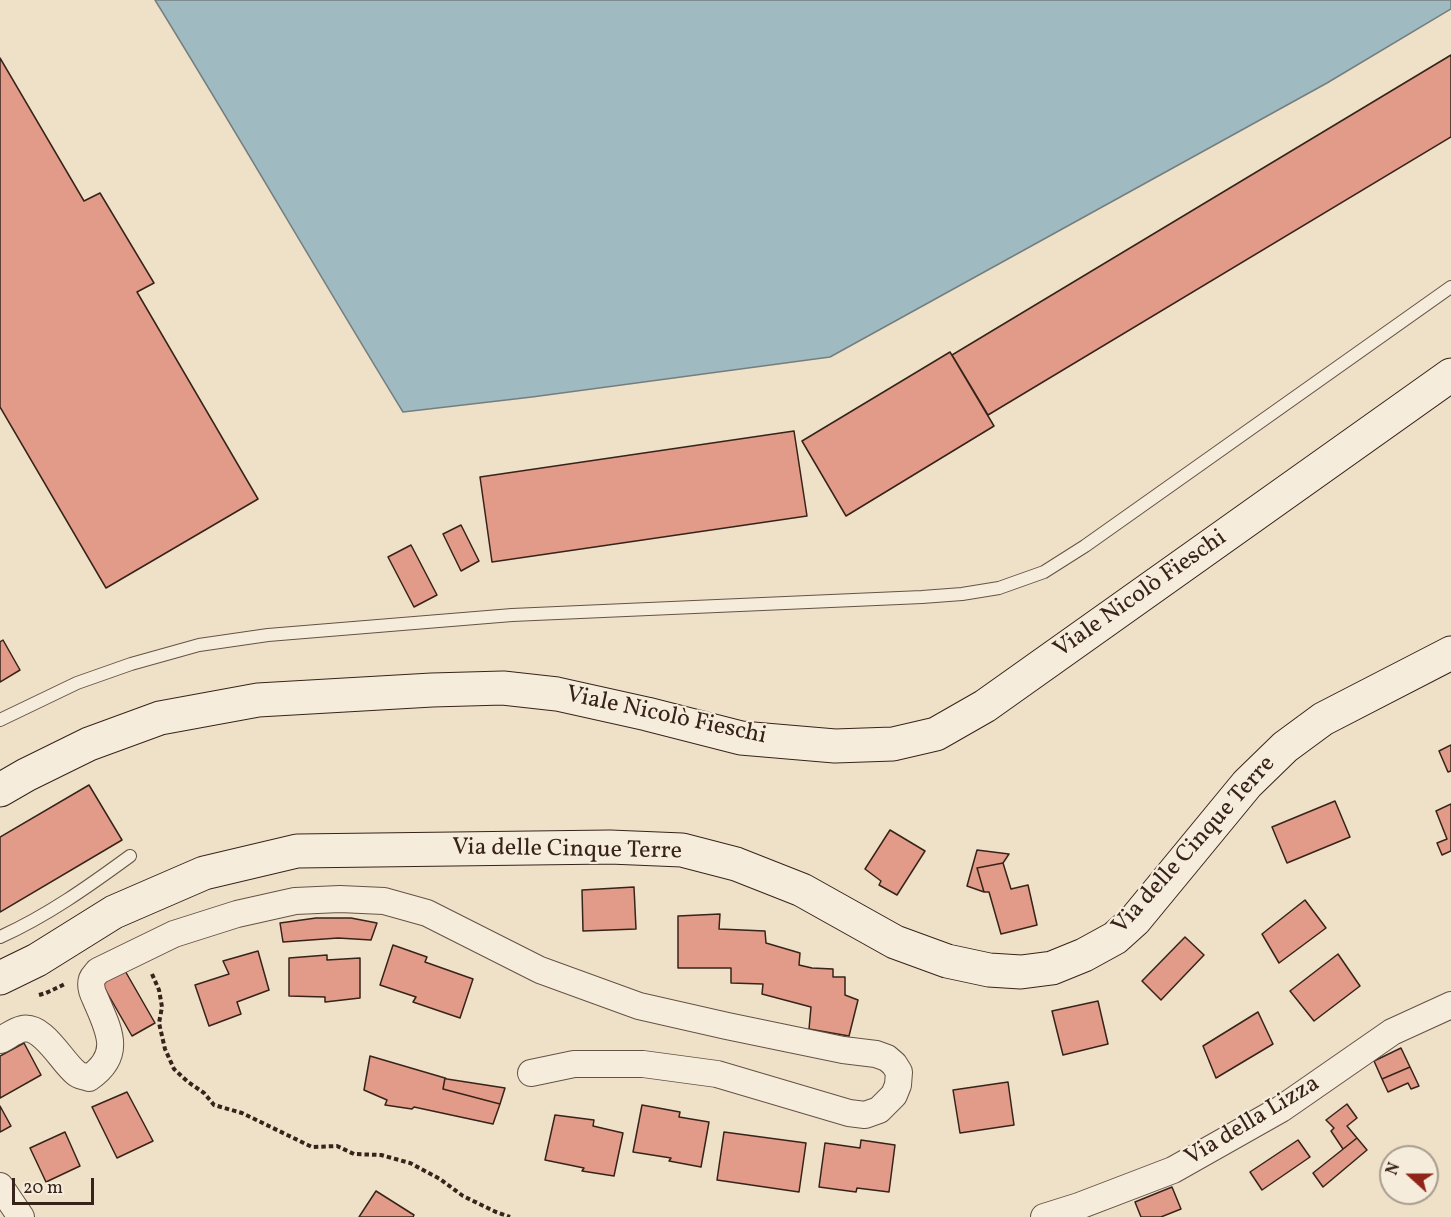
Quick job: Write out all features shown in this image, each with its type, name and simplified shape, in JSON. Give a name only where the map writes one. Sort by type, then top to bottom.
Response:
[{"type":"main road","name":"Viale Nicolò Fieschi","points":[[0,790],[89,744],[160,718],[258,700],[503,688],[557,694],[741,738],[835,747],[893,744],[936,734],[985,706],[1451,375]]},
{"type":"main road","name":"Via delle Cinque Terre","points":[[0,978],[37,960],[114,912],[204,873],[297,851],[610,847],[682,850],[736,864],[802,890],[895,942],[948,961],[989,970],[1021,972],[1052,968],[1084,955],[1115,938],[1134,920],[1247,784],[1285,747],[1323,719],[1451,653]]},
{"type":"street","points":[[0,1040],[21,1029],[30,1028],[46,1039],[78,1075],[89,1078],[107,1061],[111,1049],[110,1032],[91,986],[92,979],[98,971],[174,934],[237,914],[295,901],[340,899],[384,901],[427,913],[540,970],[639,1006],[739,1029],[843,1050],[876,1054],[887,1058],[899,1072],[894,1095],[879,1110],[865,1115],[849,1113],[717,1074],[643,1064],[574,1064],[531,1073]]},
{"type":"street","name":"Via della Lizza","points":[[1044,1217],[1173,1170],[1281,1109],[1392,1032],[1451,1005]]},
{"type":"street","points":[[0,1186],[21,1217]]},
{"type":"lane","points":[[0,720],[77,683],[131,664],[199,645],[268,635],[512,615],[922,597],[999,588],[1044,572],[1086,546],[1451,287]]},
{"type":"lane","points":[[0,937],[76,896],[130,856]]},
{"type":"path","points":[[150,970],[159,990],[162,1007],[159,1023],[165,1049],[174,1069],[214,1105],[242,1113],[312,1147],[337,1146],[354,1154],[381,1155],[411,1163],[440,1179],[463,1196],[510,1217]]},
{"type":"water","points":[[155,0],[1451,0],[1451,9],[1327,83],[830,357],[403,412]]},
{"type":"building","points":[[1451,55],[1451,137],[988,415],[952,355]]},
{"type":"building","points":[[0,58],[84,201],[100,193],[154,283],[137,292],[258,499],[106,588],[0,407]]},
{"type":"building","points":[[950,352],[994,426],[846,516],[802,441]]},
{"type":"building","points":[[794,431],[807,516],[492,562],[480,477]]},
{"type":"building","points":[[461,525],[479,561],[461,571],[443,534]]},
{"type":"building","points":[[411,545],[437,595],[414,607],[388,557]]},
{"type":"building","points":[[3,640],[20,670],[0,682],[0,642]]},
{"type":"building","points":[[1451,745],[1451,771],[1448,772],[1439,751]]},
{"type":"building","points":[[89,785],[122,840],[0,912],[0,837]]},
{"type":"building","points":[[1335,801],[1350,837],[1287,863],[1272,827]]},
{"type":"building","points":[[1451,804],[1451,851],[1442,855],[1437,843],[1447,839],[1436,811]]},
{"type":"building","points":[[890,830],[925,851],[897,895],[879,885],[881,881],[865,869]]},
{"type":"building","points":[[977,850],[1009,854],[1003,863],[977,868],[984,892],[967,886]]},
{"type":"building","points":[[1003,863],[1011,889],[1028,885],[1037,925],[1001,934],[989,892],[984,892],[977,868]]},
{"type":"building","points":[[634,887],[636,929],[583,931],[582,890]]},
{"type":"building","points":[[1305,900],[1326,928],[1279,963],[1262,934]]},
{"type":"building","points":[[720,914],[719,929],[765,931],[766,943],[800,953],[799,965],[833,969],[833,977],[845,977],[845,995],[858,1000],[849,1036],[809,1029],[811,1007],[762,994],[763,984],[731,983],[731,968],[678,968],[678,916]]},
{"type":"building","points":[[316,918],[351,918],[377,923],[371,940],[338,938],[283,942],[280,923]]},
{"type":"building","points":[[1185,937],[1204,955],[1161,1000],[1142,981]]},
{"type":"building","points":[[393,945],[427,957],[425,962],[473,979],[460,1018],[413,1002],[416,997],[380,985]]},
{"type":"building","points":[[258,951],[269,990],[237,1002],[241,1014],[209,1026],[195,985],[229,974],[223,961]]},
{"type":"building","points":[[1338,954],[1360,986],[1314,1021],[1290,991]]},
{"type":"building","points":[[327,955],[327,960],[360,958],[360,998],[325,1002],[325,997],[289,996],[289,958]]},
{"type":"building","points":[[124,969],[155,1023],[132,1036],[101,982]]},
{"type":"building","points":[[1098,1001],[1108,1044],[1063,1055],[1052,1011]]},
{"type":"building","points":[[1258,1012],[1273,1044],[1216,1078],[1203,1046]]},
{"type":"building","points":[[24,1043],[41,1075],[0,1098],[0,1056]]},
{"type":"building","points":[[1401,1048],[1410,1067],[1382,1079],[1374,1061]]},
{"type":"building","points":[[370,1056],[445,1078],[443,1089],[500,1104],[493,1124],[414,1107],[412,1109],[385,1105],[387,1100],[364,1090]]},
{"type":"building","points":[[1410,1067],[1419,1086],[1411,1089],[1408,1083],[1388,1092],[1382,1079]]},
{"type":"building","points":[[445,1078],[505,1088],[500,1104],[443,1089]]},
{"type":"building","points":[[1008,1082],[1014,1125],[960,1133],[953,1090]]},
{"type":"building","points":[[127,1092],[153,1141],[117,1158],[92,1107]]},
{"type":"building","points":[[1347,1104],[1357,1118],[1347,1126],[1357,1138],[1343,1149],[1331,1131],[1334,1128],[1326,1120]]},
{"type":"building","points":[[642,1105],[680,1112],[679,1117],[709,1122],[701,1167],[669,1161],[671,1158],[633,1152]]},
{"type":"building","points":[[0,1106],[11,1126],[0,1132]]},
{"type":"building","points":[[555,1115],[594,1120],[593,1126],[623,1133],[614,1176],[582,1171],[584,1168],[545,1160]]},
{"type":"building","points":[[65,1132],[80,1166],[46,1182],[30,1148]]},
{"type":"building","points":[[724,1132],[806,1143],[799,1192],[717,1180]]},
{"type":"building","points":[[1357,1138],[1367,1150],[1323,1187],[1313,1173]]},
{"type":"building","points":[[861,1140],[895,1145],[889,1192],[857,1188],[856,1192],[819,1187],[825,1143],[860,1148]]},
{"type":"building","points":[[1298,1140],[1310,1157],[1262,1190],[1250,1172]]},
{"type":"building","points":[[1172,1187],[1181,1209],[1161,1217],[1141,1217],[1135,1202]]},
{"type":"building","points":[[376,1191],[414,1215],[413,1217],[359,1217]]}]
